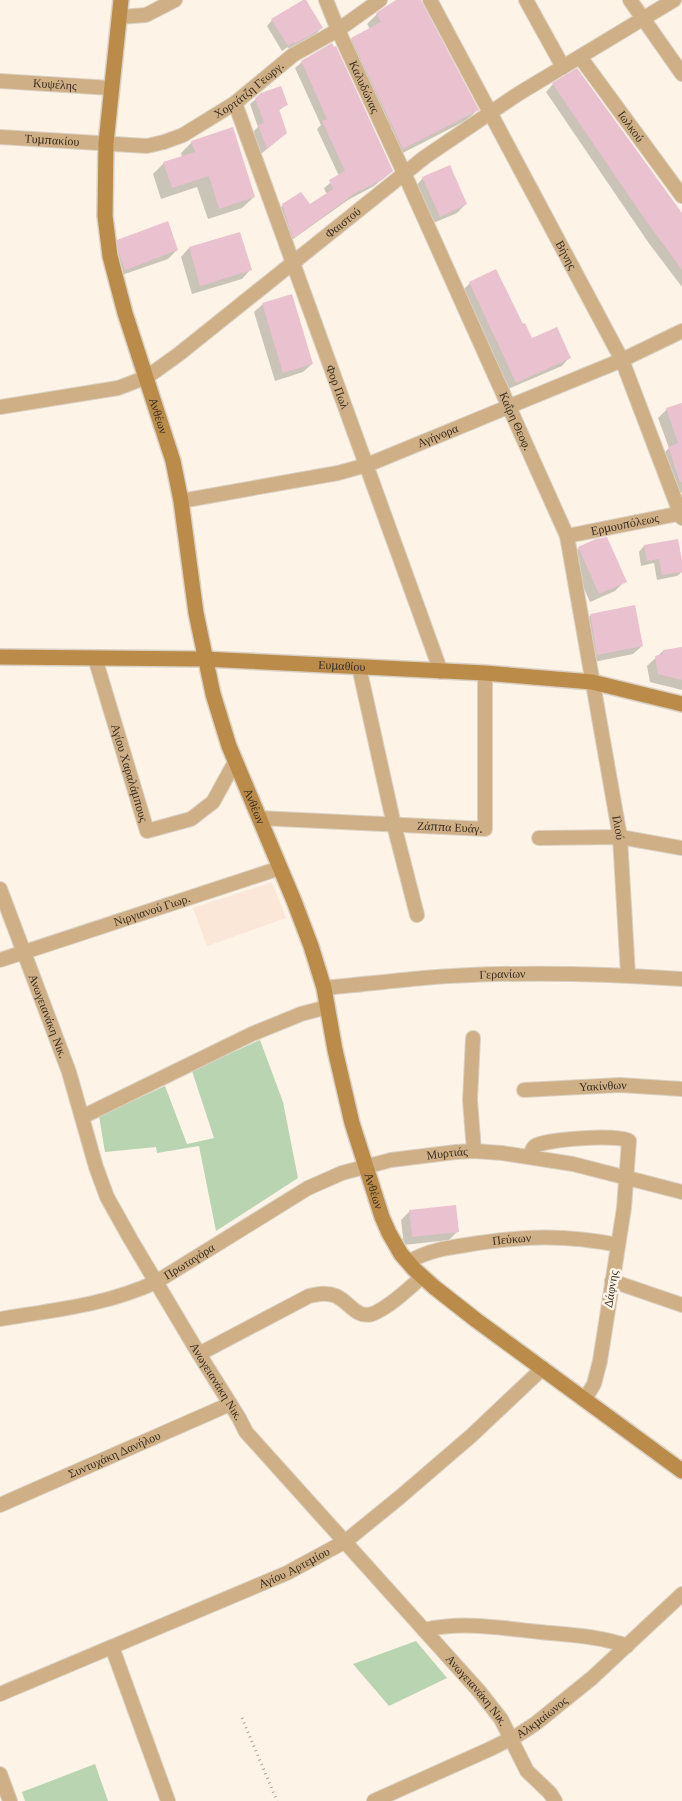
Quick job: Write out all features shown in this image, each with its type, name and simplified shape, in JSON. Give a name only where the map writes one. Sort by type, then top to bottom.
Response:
[{"type":"street","name":"Ανθέων","points":[[121,0],[106,143],[104,193],[107,241],[114,276],[173,461],[181,501],[204,659],[220,720],[235,762],[304,925],[324,988],[343,1086],[365,1166],[389,1233],[408,1262],[422,1277],[470,1315],[682,1470]]},
{"type":"street","points":[[119,17],[146,14],[175,0]]},
{"type":"street","name":"Καλυδώνας","points":[[326,0],[404,173]]},
{"type":"street","name":"Χορτάτζη Γεωργ.","points":[[106,143],[147,146],[182,135],[235,103],[292,55],[338,30],[380,0]]},
{"type":"street","name":"Βήνης","points":[[430,0],[622,360],[682,515]]},
{"type":"street","points":[[526,0],[563,67]]},
{"type":"street","points":[[630,0],[682,74]]},
{"type":"street","name":"Φαιστού","points":[[0,407],[108,390],[127,385],[147,376],[179,354],[425,157],[490,112],[674,0]]},
{"type":"street","name":"Ιωλκού","points":[[580,57],[682,196]]},
{"type":"street","name":"Κυψέλης","points":[[0,81],[111,88]]},
{"type":"street","name":"Φορ Πωλ","points":[[235,103],[291,263],[367,465],[441,672]]},
{"type":"street","name":"Τυμπακίου","points":[[0,137],[106,143]]},
{"type":"street","name":"Καΐρη Θεοφ.","points":[[404,173],[567,536],[592,682]]},
{"type":"street","name":"Αγήνορα","points":[[181,501],[330,474],[367,465],[622,360],[682,331]]},
{"type":"street","name":"Ερμουπόλεως","points":[[567,536],[682,515]]},
{"type":"street","name":"Ευμαθίου","points":[[0,658],[204,659],[485,673],[592,682],[682,704]]},
{"type":"street","name":"Αγίου Χαραλάμπους","points":[[95,658],[147,831],[191,819],[213,802],[235,762]]},
{"type":"street","points":[[359,667],[394,825],[417,915]]},
{"type":"street","name":"Ζάππα Ευάγ.","points":[[259,818],[485,829],[485,673]]},
{"type":"street","name":"Ιλιού","points":[[592,682],[620,838],[628,975]]},
{"type":"street","points":[[540,838],[620,838],[682,848]]},
{"type":"street","name":"Νιργιανού Γιωρ.","points":[[0,960],[280,868]]},
{"type":"street","name":"Ανωγειανάκη Νικ.","points":[[0,889],[69,1072],[98,1174],[107,1197],[199,1354],[240,1418],[246,1432],[346,1541],[492,1706],[527,1771],[556,1801]]},
{"type":"street","name":"Γερανίων","points":[[324,988],[424,978],[523,974],[628,975],[682,979]]},
{"type":"street","points":[[82,1118],[260,1031],[301,1014],[327,1007]]},
{"type":"street","points":[[474,1038],[470,1100],[474,1151]]},
{"type":"street","name":"Υακίνθων","points":[[524,1090],[620,1084],[682,1089]]},
{"type":"street","points":[[530,1156],[534,1147],[545,1143],[605,1137],[622,1138],[629,1141],[627,1177]]},
{"type":"street","name":"Μυρτιάς","points":[[365,1166],[421,1155],[474,1151],[530,1156],[573,1164],[682,1192]]},
{"type":"street","name":"Πρωταγόρα","points":[[0,1319],[109,1300],[125,1295],[156,1282],[308,1188],[342,1173],[365,1166]]},
{"type":"street","name":"Δάφνης","points":[[585,1399],[594,1384],[597,1374],[627,1177]]},
{"type":"street","name":"Πεύκων","points":[[408,1262],[425,1254],[447,1248],[515,1238],[567,1237],[618,1245]]},
{"type":"street","points":[[199,1354],[309,1296],[324,1294],[336,1296],[354,1310],[367,1315],[378,1311],[422,1277]]},
{"type":"street","points":[[612,1281],[682,1304]]},
{"type":"street","name":"Αγίου Αρτεμίου","points":[[0,1694],[287,1573],[346,1541],[470,1436],[543,1368]]},
{"type":"street","name":"Συντυχάκη Δανήλου","points":[[0,1505],[230,1404]]},
{"type":"street","name":"Αλκμαίωνος","points":[[374,1801],[511,1739],[542,1719],[628,1646],[682,1594]]},
{"type":"street","points":[[424,1630],[451,1625],[477,1625],[600,1638],[628,1646]]},
{"type":"street","points":[[112,1647],[168,1801]]},
{"type":"street","points":[[0,1774],[10,1801]]},
{"type":"path","points":[[242,1718],[277,1801]]},
{"type":"shaded area","points":[[272,882],[286,918],[207,946],[193,908]]},
{"type":"green space","points":[[260,1040],[283,1102],[298,1178],[216,1231],[199,1146],[157,1153],[156,1147],[105,1152],[99,1116],[165,1086],[187,1144],[214,1138],[192,1071]]},
{"type":"green space","points":[[416,1641],[447,1678],[389,1706],[353,1664]]},
{"type":"green space","points":[[95,1764],[108,1801],[25,1801],[22,1792]]},
{"type":"building","points":[[306,0],[323,28],[288,46],[271,19]]},
{"type":"building","points":[[396,0],[421,0],[479,110],[403,149],[351,38],[381,22],[376,13]]},
{"type":"building","points":[[332,43],[334,47],[336,46],[393,171],[382,180],[355,193],[293,239],[282,204],[301,192],[310,204],[333,189],[329,180],[345,171],[322,121],[327,119],[301,61]]},
{"type":"building","points":[[577,68],[682,213],[682,270],[639,211],[552,83]]},
{"type":"building","points":[[281,86],[288,105],[279,109],[287,133],[267,149],[258,125],[264,123],[255,98],[261,93]]},
{"type":"building","points":[[233,127],[255,197],[219,209],[209,176],[172,188],[163,162],[195,152],[191,141]]},
{"type":"building","points":[[450,165],[467,204],[440,217],[422,177]]},
{"type":"building","points":[[168,221],[178,250],[125,270],[117,240]]},
{"type":"building","points":[[240,232],[252,270],[200,286],[189,247]]},
{"type":"building","points":[[496,269],[523,324],[525,323],[532,338],[557,327],[571,358],[516,383],[469,282]]},
{"type":"building","points":[[292,294],[313,364],[283,373],[262,303]]},
{"type":"building","points":[[682,403],[682,482],[680,482],[668,447],[678,443],[666,408]]},
{"type":"building","points":[[607,537],[627,582],[599,594],[578,547],[596,539]]},
{"type":"building","points":[[678,539],[682,572],[662,575],[659,559],[647,561],[644,545]]},
{"type":"building","points":[[635,605],[643,646],[597,655],[590,614]]},
{"type":"building","points":[[682,647],[682,680],[658,674],[655,656],[663,654],[663,650]]},
{"type":"building","points":[[456,1205],[459,1232],[412,1237],[409,1210]]}]
